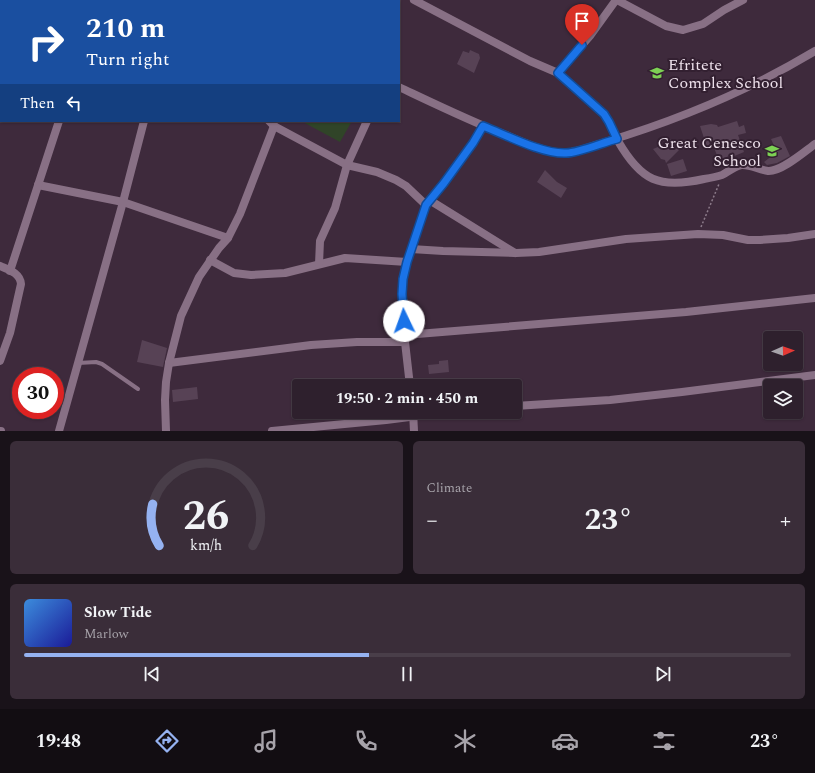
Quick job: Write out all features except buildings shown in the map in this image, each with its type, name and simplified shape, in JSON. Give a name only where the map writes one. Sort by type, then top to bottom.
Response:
[{"type":"street","points":[[414,0],[530,61],[558,73],[604,114],[626,155],[634,164],[644,174],[658,181],[674,184],[722,175],[733,168],[742,165],[771,171],[782,167],[815,144]]},
{"type":"street","points":[[558,73],[590,36],[616,0],[666,26],[683,30],[703,24],[724,10],[743,0]]},
{"type":"street","points":[[400,87],[483,126],[522,142],[559,153],[567,153],[617,139],[705,106],[734,94],[788,67],[815,51]]},
{"type":"street","points":[[10,271],[59,122]]},
{"type":"street","points":[[59,431],[144,122]]},
{"type":"street","points":[[319,264],[320,241],[335,208],[347,165],[367,122]]},
{"type":"street","points":[[166,431],[165,400],[169,363],[181,316],[199,277],[210,260],[228,238],[240,214],[271,124],[347,165],[377,172],[392,178],[406,186],[428,203],[516,254]]},
{"type":"street","points":[[409,379],[402,294],[403,279],[407,262],[428,203],[463,158],[483,126]]},
{"type":"street","points":[[38,185],[123,202],[228,238]]},
{"type":"street","points":[[411,249],[516,254],[626,239],[698,234],[723,235],[748,240],[788,238],[815,234]]},
{"type":"street","points":[[210,260],[234,273],[251,275],[285,273],[345,258],[407,262]]},
{"type":"street","points":[[0,266],[18,275],[21,279],[10,333],[0,361]]},
{"type":"street","points":[[169,363],[318,344],[405,338],[686,312],[815,298]]},
{"type":"street","points":[[522,406],[610,400],[815,375]]},
{"type":"street","points":[[272,431],[390,419]]},
{"type":"street","points":[[413,419],[414,431]]},
{"type":"lane","points":[[78,363],[96,362],[102,364],[138,389]]},
{"type":"path","points":[[698,234],[722,175]]},
{"type":"green space","points":[[303,122],[351,122],[340,142]]},
{"type":"place","name":"Efritete Complex School","points":[[657,73]]},
{"type":"place","name":"Great Cenesco School","points":[[772,151]]},
{"type":"route","points":[[404,321],[402,294],[403,279],[407,262],[426,205],[431,201],[473,143],[483,126],[522,142],[559,153],[575,152],[617,139],[604,114],[558,73],[582,45]]}]
